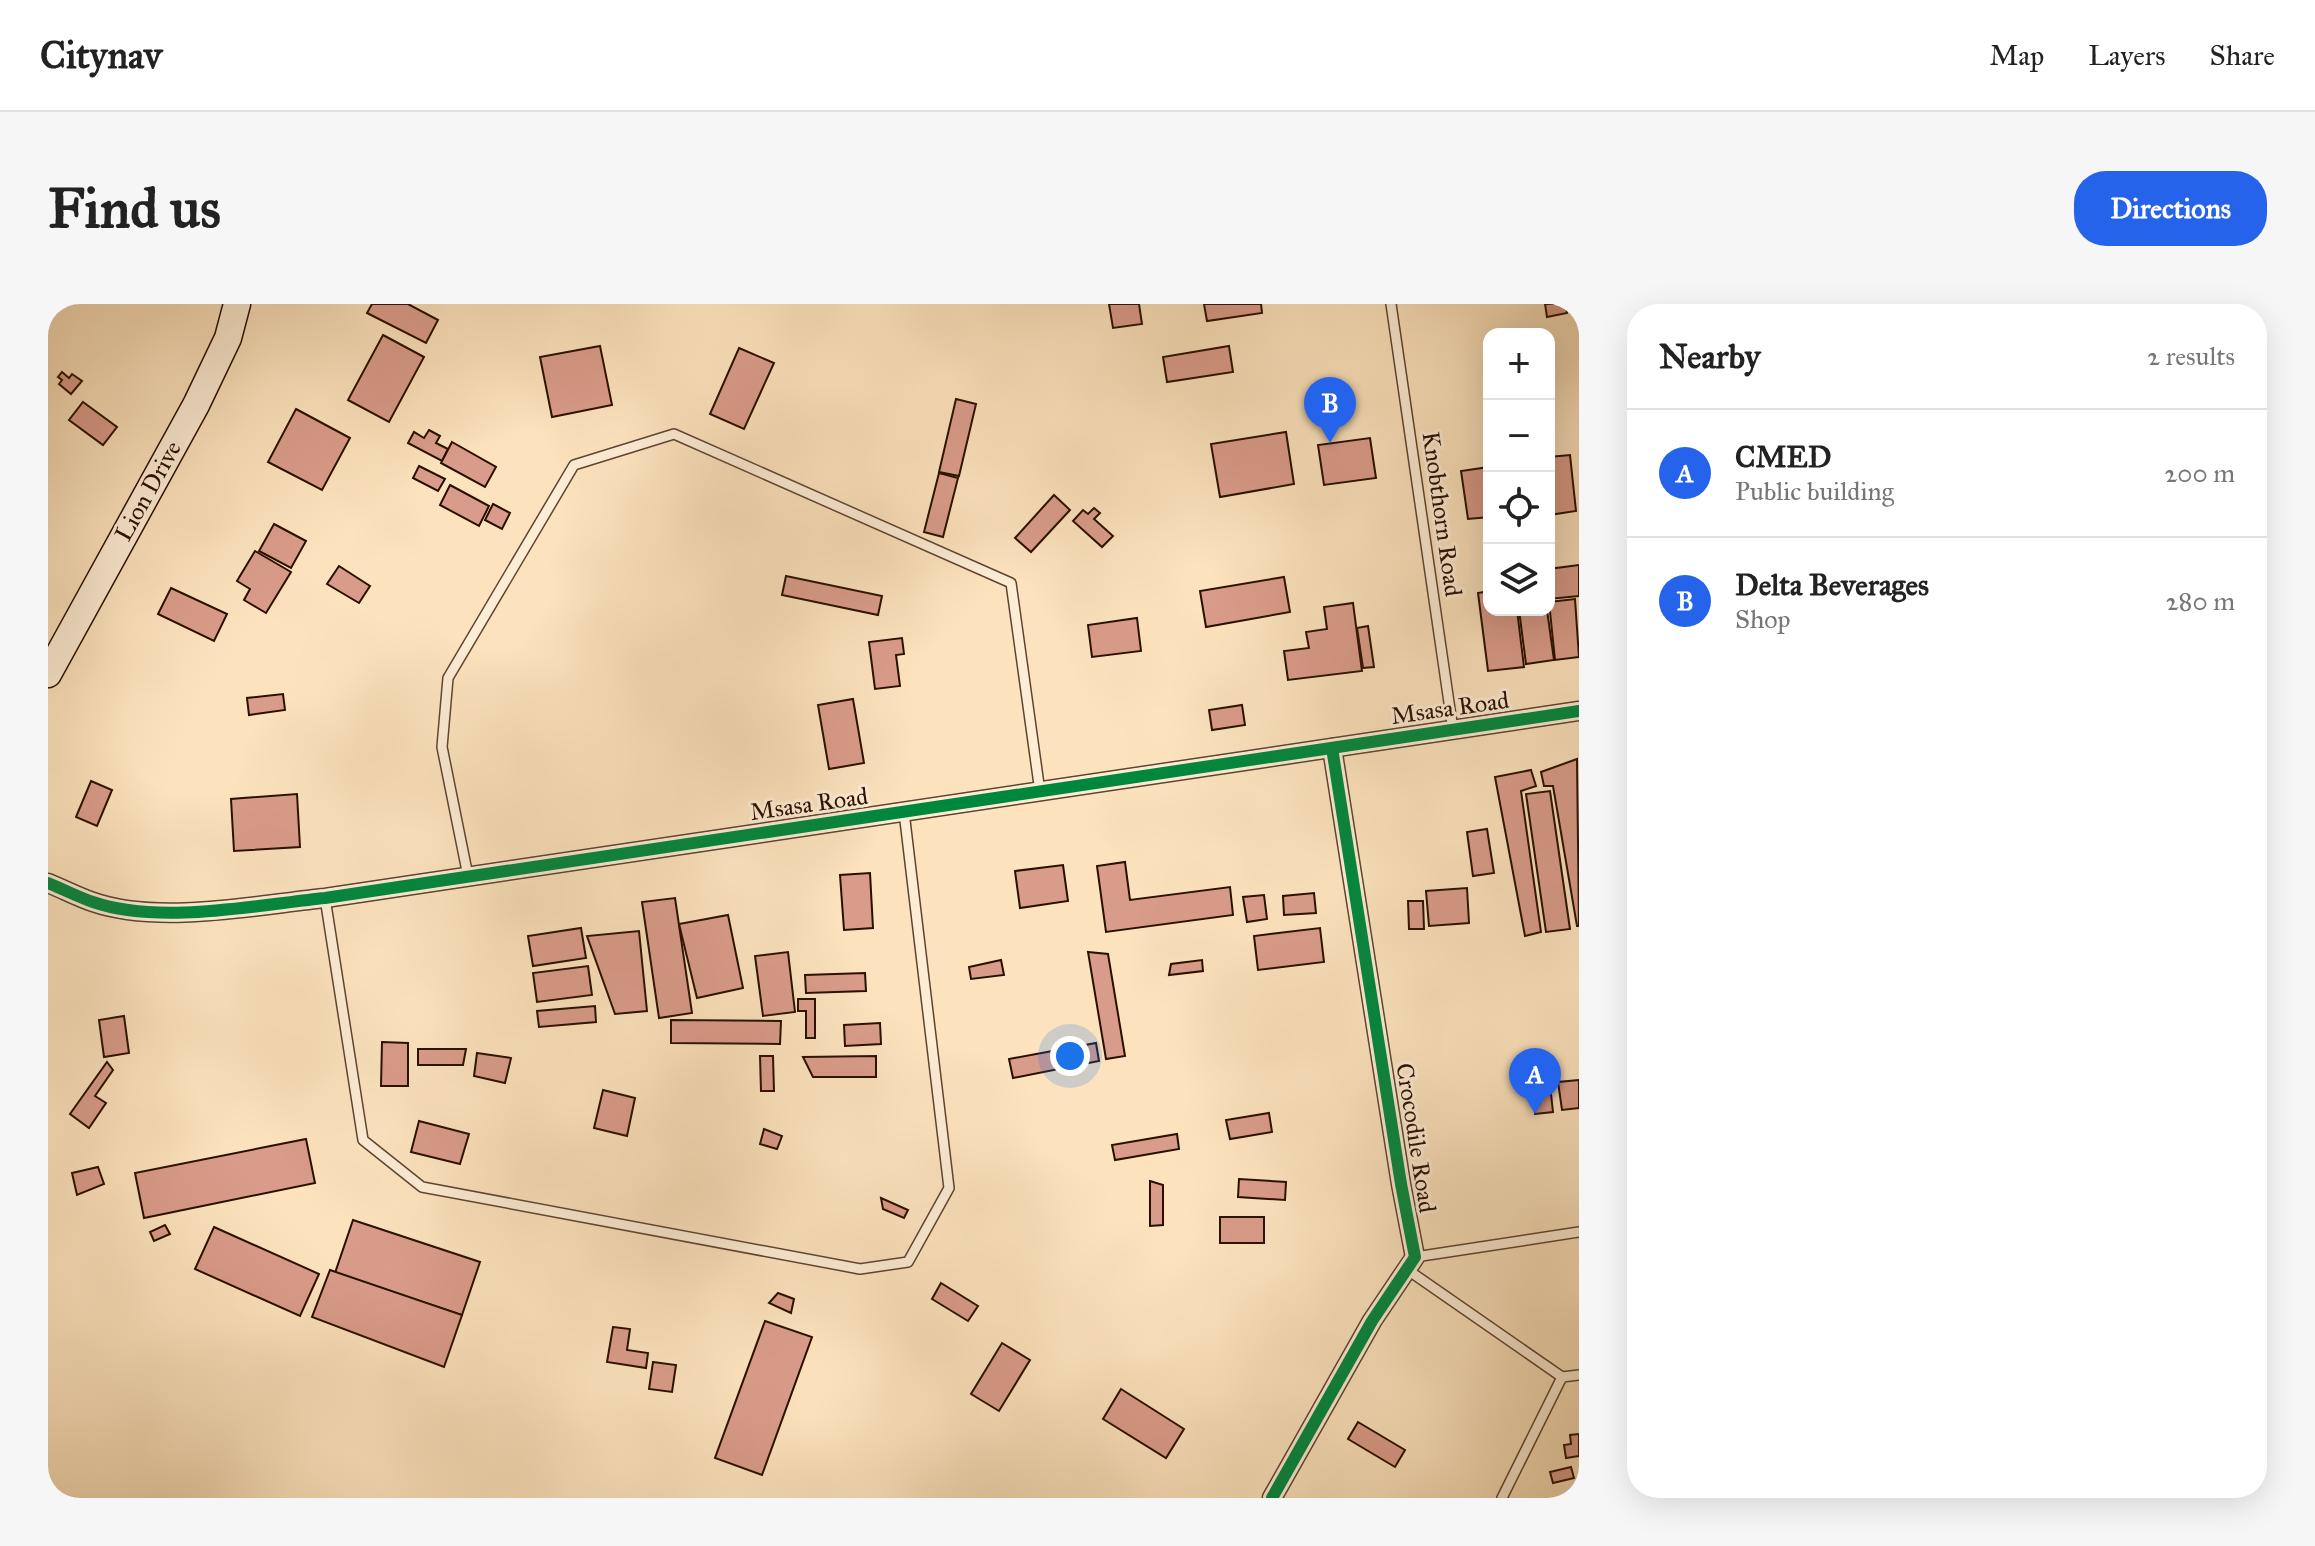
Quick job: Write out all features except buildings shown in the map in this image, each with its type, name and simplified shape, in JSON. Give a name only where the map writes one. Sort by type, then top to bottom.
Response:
[{"type":"street","name":"Lion Drive","points":[[48,674],[196,405],[228,338],[237,304]]},
{"type":"street","name":"Msasa Road","points":[[48,883],[95,903],[169,913],[325,898],[1579,711]]},
{"type":"street","name":"Crocodile Road","points":[[1332,748],[1401,1184],[1410,1262]]},
{"type":"street","points":[[1272,1498],[1410,1262]]},
{"type":"lane","name":"Knobthorn Road","points":[[1391,304],[1453,730]]},
{"type":"lane","points":[[468,876],[442,747],[448,678],[574,465],[674,434],[1011,583],[1040,792]]},
{"type":"lane","points":[[325,898],[363,1140],[422,1187],[860,1269],[908,1262],[949,1188],[904,812]]},
{"type":"lane","points":[[1410,1262],[1579,1232]]},
{"type":"lane","points":[[1410,1262],[1562,1377],[1579,1375]]},
{"type":"lane","points":[[1502,1498],[1562,1377]]},
{"type":"cycle path","points":[[48,883],[87,900],[119,909],[177,913],[239,908],[325,898],[1579,711]]},
{"type":"cycle path","points":[[1272,1498],[1372,1321],[1415,1257],[1332,748]]},
{"type":"place","name":"Delta Beverages","points":[[1330,443]]},
{"type":"place","name":"CMED","points":[[1535,1114]]}]
